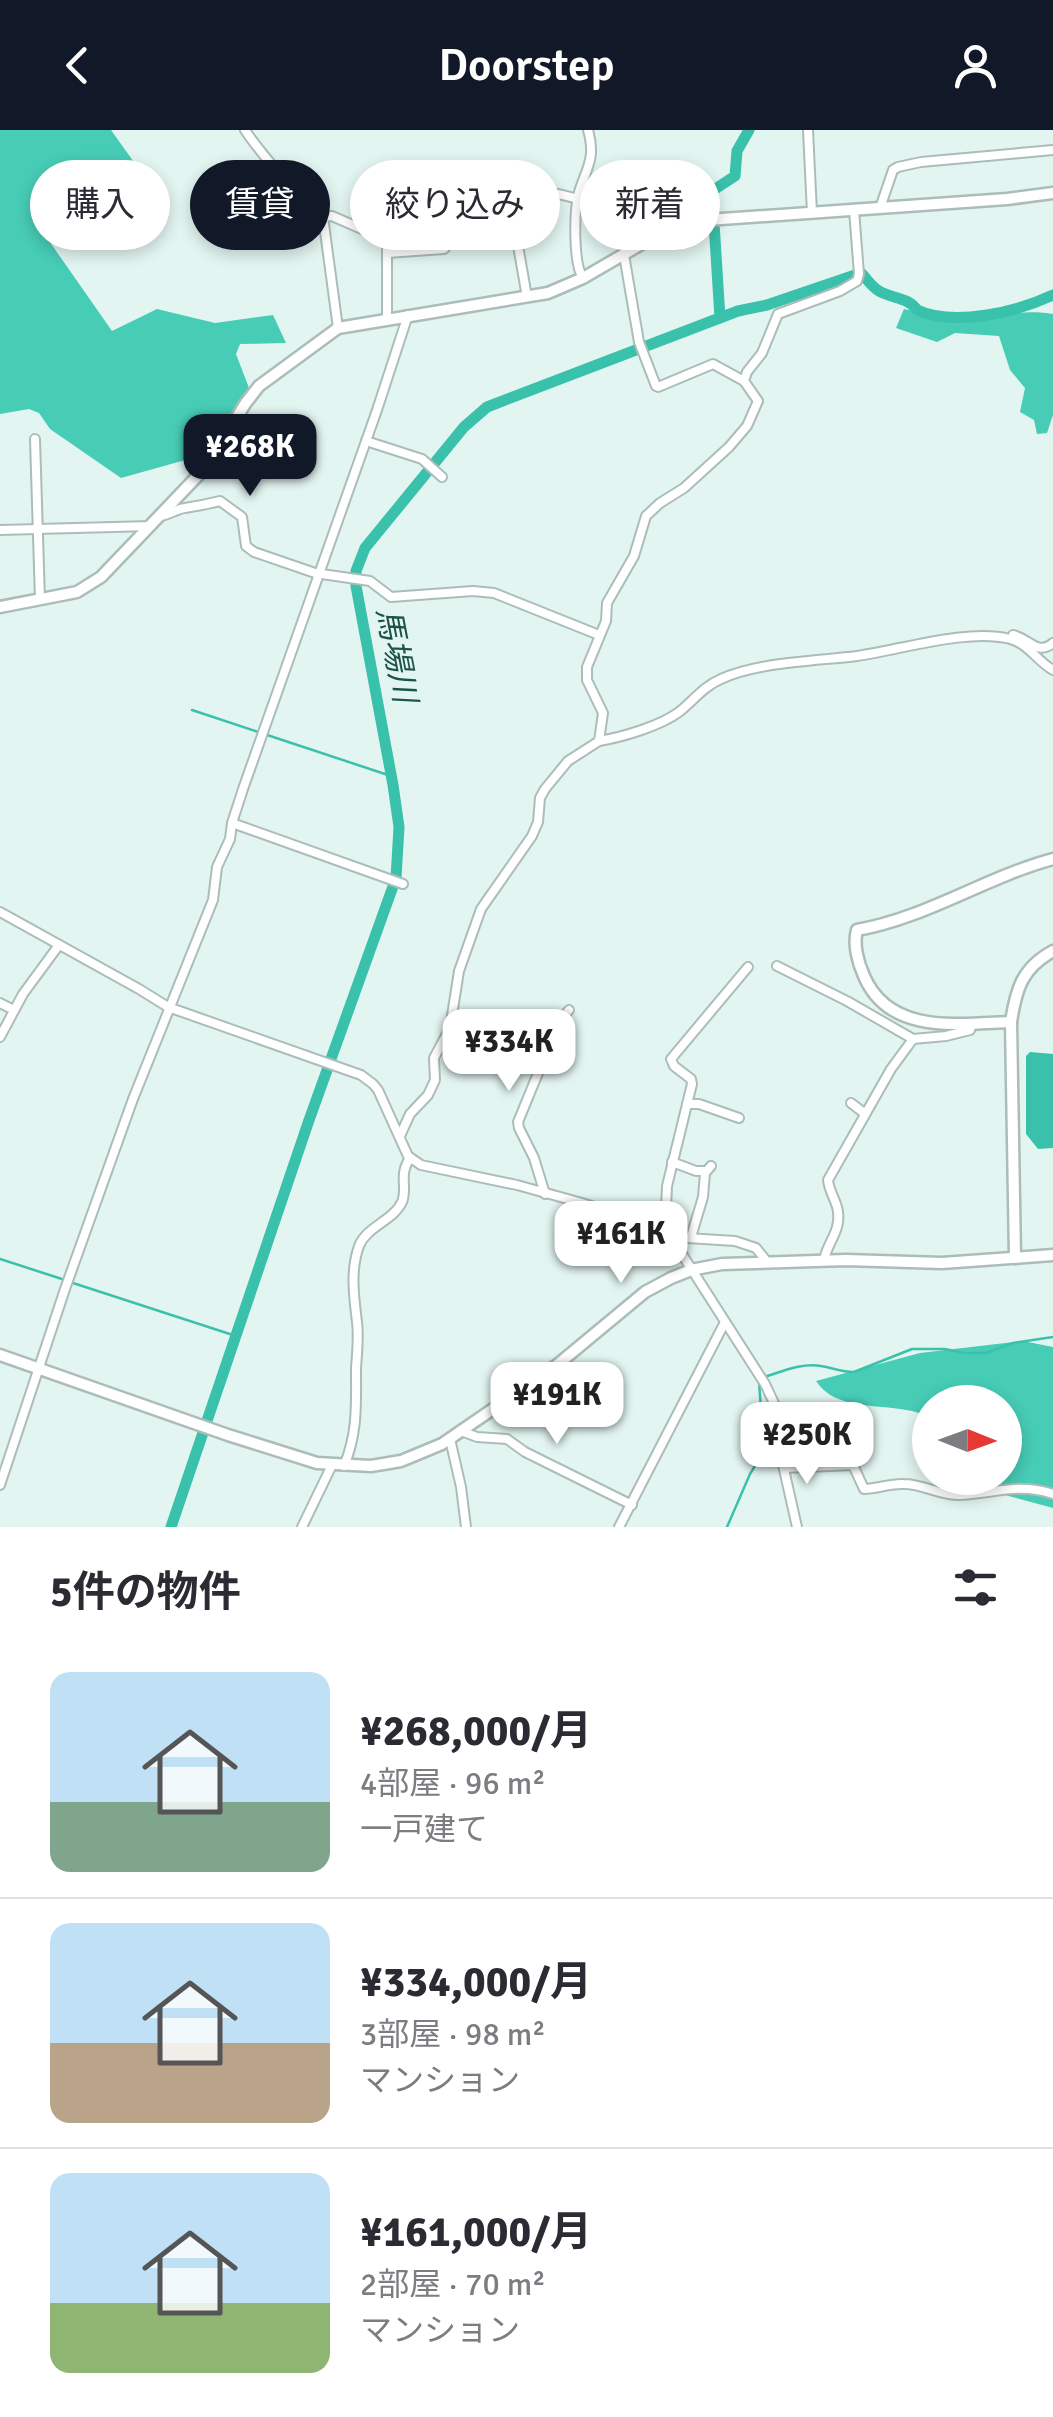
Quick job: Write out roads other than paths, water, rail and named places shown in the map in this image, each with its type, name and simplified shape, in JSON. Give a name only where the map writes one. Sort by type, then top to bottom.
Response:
[{"type":"street","points":[[245,130],[271,160]]},
{"type":"street","points":[[583,278],[578,272],[576,232],[578,200],[592,154],[588,130]]},
{"type":"street","points":[[808,130],[812,213]]},
{"type":"street","points":[[880,208],[893,170],[898,167],[1053,150]]},
{"type":"street","points":[[0,607],[77,592],[101,577],[217,454],[244,404],[259,386],[338,328],[548,293],[668,230],[693,221],[1007,199],[1053,192]]},
{"type":"street","points":[[560,195],[578,200]]},
{"type":"street","points":[[744,381],[762,353],[778,314],[858,281],[854,210]]},
{"type":"street","points":[[330,216],[382,236],[388,242],[387,318]]},
{"type":"street","points":[[327,250],[338,328]]},
{"type":"street","points":[[388,253],[430,250]]},
{"type":"street","points":[[519,250],[527,297]]},
{"type":"street","points":[[599,741],[603,713],[587,680],[588,661],[606,621],[609,599],[628,569],[646,516],[684,488],[728,447],[748,426],[758,400],[744,381],[713,364],[658,387],[653,382],[639,342],[624,255]]},
{"type":"street","points":[[0,1485],[65,1289],[168,1007],[213,900],[217,867],[230,840],[232,824],[408,315]]},
{"type":"street","points":[[35,438],[40,600]]},
{"type":"street","points":[[366,441],[422,459],[442,477]]},
{"type":"street","points":[[160,516],[180,508],[225,502],[242,517],[250,550],[315,573],[374,583],[394,597],[494,593],[598,635]]},
{"type":"street","points":[[0,530],[151,526]]},
{"type":"street","points":[[1012,640],[1014,635],[1018,636],[1042,649],[1053,642]]},
{"type":"street","points":[[400,1136],[434,1080],[434,1058],[450,1028],[460,971],[478,914],[532,836],[540,798],[568,761],[599,741],[666,720],[706,687],[729,675],[781,665],[860,656],[940,640],[994,637],[1012,640],[1030,650],[1053,670]]},
{"type":"street","points":[[232,824],[403,884]]},
{"type":"street","points":[[1011,1022],[926,1024],[895,1013],[869,987],[861,970],[855,937],[857,930],[906,918],[1024,867],[1053,860]]},
{"type":"street","points":[[0,912],[168,1007],[361,1075],[374,1084],[410,1158],[427,1167],[517,1186],[633,1219],[670,1237],[732,1240],[750,1246],[768,1262]]},
{"type":"street","points":[[0,1037],[23,994],[59,945]]},
{"type":"street","points":[[1015,1258],[1011,1022],[1015,996],[1025,973],[1053,952]]},
{"type":"street","points":[[777,966],[914,1040],[970,1030],[972,1024]]},
{"type":"street","points":[[748,967],[670,1062],[692,1082],[666,1200],[670,1237],[765,1384],[780,1416],[784,1468],[797,1527]]},
{"type":"street","points":[[0,1003],[14,1010]]},
{"type":"street","points":[[545,1194],[518,1122],[559,1022],[569,1010]]},
{"type":"street","points":[[824,1260],[839,1216],[828,1180],[890,1069],[914,1040]]},
{"type":"street","points":[[851,1103],[864,1114]]},
{"type":"street","points":[[687,1104],[700,1104],[739,1118]]},
{"type":"street","points":[[302,1527],[353,1442],[358,1332],[353,1289],[358,1249],[364,1238],[402,1202],[404,1169],[410,1158]]},
{"type":"street","points":[[672,1162],[708,1169],[692,1237]]},
{"type":"street","points":[[0,1356],[228,1435],[338,1466],[371,1466],[401,1461],[450,1439],[557,1366],[645,1292],[691,1270],[768,1262],[942,1263],[1053,1255]]},
{"type":"street","points":[[619,1527],[726,1322]]},
{"type":"street","points":[[461,1431],[477,1437],[506,1438],[525,1452],[632,1505]]},
{"type":"street","points":[[450,1439],[462,1488],[466,1527]]},
{"type":"street","points":[[784,1468],[853,1465],[864,1489],[900,1483],[946,1495],[1010,1488],[1036,1488],[1053,1494]]},
{"type":"waterway","points":[[720,318],[712,191],[735,176],[737,151],[749,130]]},
{"type":"waterway","name":"馬場川","points":[[171,1527],[396,878],[399,827],[356,586],[356,571],[365,548],[464,427],[487,407],[738,311],[861,273],[879,291],[905,300],[917,310],[949,317],[1004,312],[1053,295]]},
{"type":"waterway","points":[[192,710],[391,776]]},
{"type":"waterway","points":[[0,1259],[65,1280]]},
{"type":"waterway","points":[[73,1283],[236,1336]]},
{"type":"waterway","points":[[764,1377],[806,1366],[854,1372],[912,1349],[986,1353],[1013,1343],[1053,1337]]},
{"type":"waterway","points":[[727,1527],[764,1451],[759,1382]]}]
